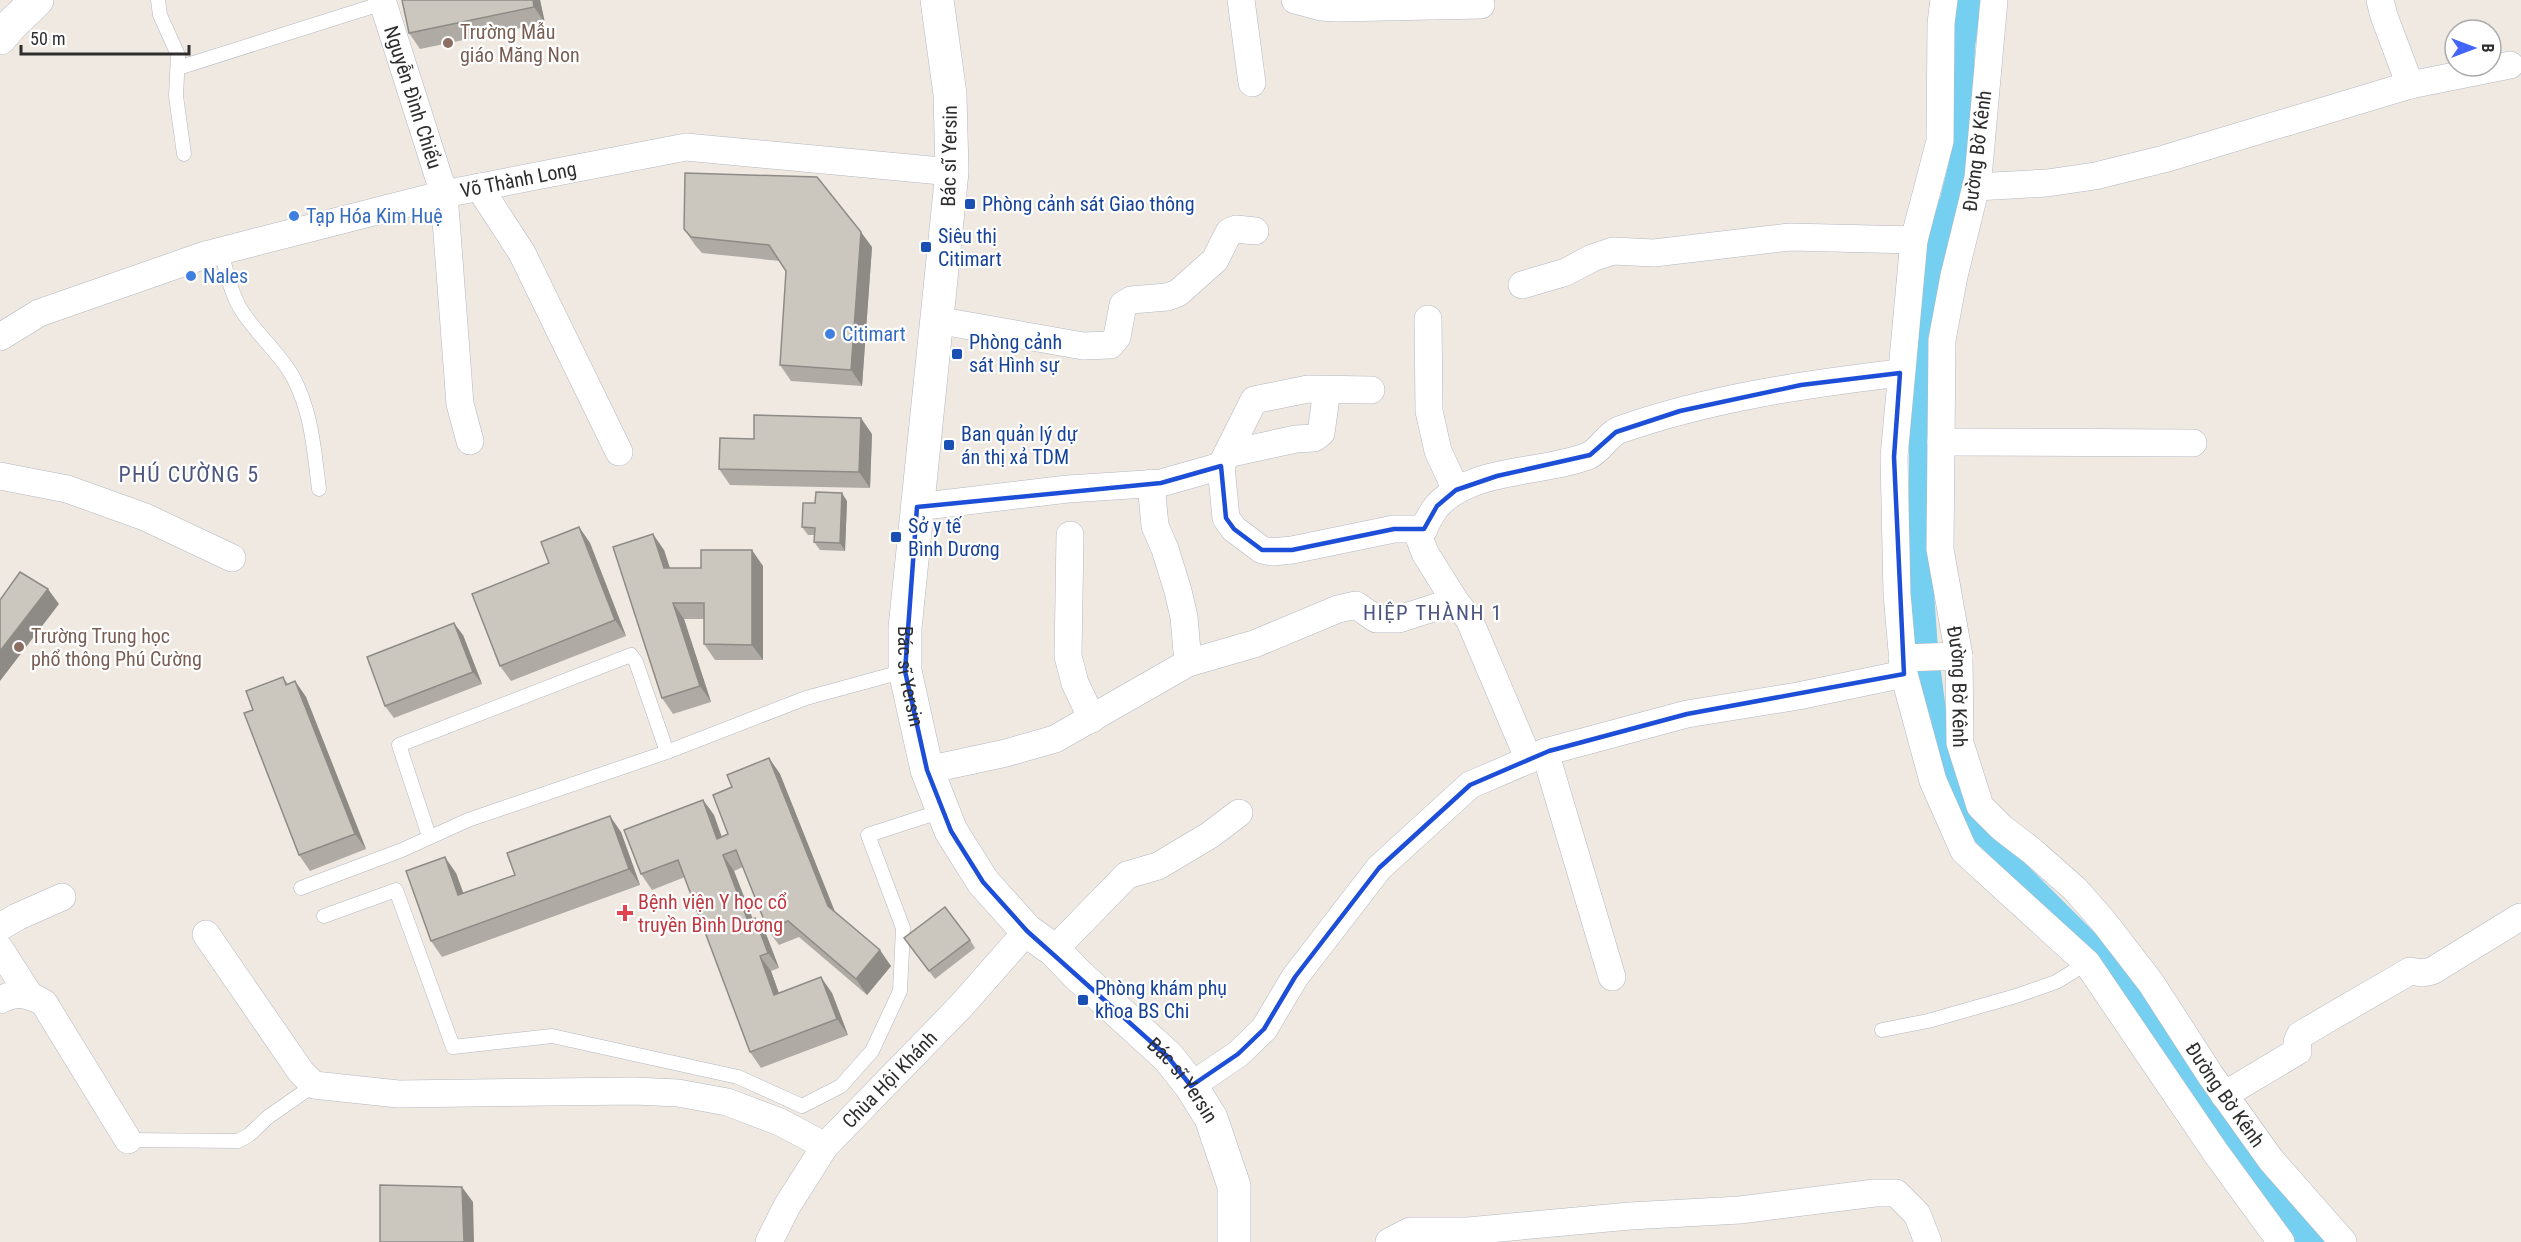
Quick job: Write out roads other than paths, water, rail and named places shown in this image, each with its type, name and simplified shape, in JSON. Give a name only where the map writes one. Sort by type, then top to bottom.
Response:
[{"type":"main road","points":[[4,28],[36,0]]},
{"type":"main road","name":"Bác sĩ Yersin","points":[[937,0],[950,94],[952,172],[905,628],[905,671],[927,770],[951,831],[983,882],[1027,931],[1054,950],[1078,975],[1168,1057],[1191,1086],[1211,1119],[1234,1186],[1234,1242]]},
{"type":"street","points":[[1241,0],[1252,83]]},
{"type":"street","points":[[1295,0],[1321,7],[1337,8],[1481,5]]},
{"type":"street","points":[[1944,0],[1941,23],[1940,141],[1914,240],[1894,457],[1898,594],[1905,663],[1933,781],[1964,851],[2087,963],[2216,1153],[2281,1242]]},
{"type":"street","name":"Đường Bờ Kênh","points":[[1994,0],[1976,187],[1954,276],[1942,340],[1940,549],[1953,656],[1960,743],[1980,806],[2002,828],[2075,889],[2104,922],[2151,983],[2224,1095],[2271,1160],[2343,1242]]},
{"type":"street","points":[[2380,0],[2410,85]]},
{"type":"street","name":"Nguyễn Đình Chiểu","points":[[382,2],[444,194],[460,404],[470,441]]},
{"type":"street","points":[[1976,187],[2047,183],[2095,176],[2141,165],[2410,85],[2510,65]]},
{"type":"street","name":"Võ Thành Long","points":[[6,324],[221,251],[444,194],[686,147],[952,172]]},
{"type":"street","points":[[479,187],[522,253],[619,452]]},
{"type":"street","points":[[936,320],[1083,346],[1110,345],[1117,337],[1123,305],[1131,300],[1167,297],[1178,293],[1215,260],[1229,232],[1236,229],[1255,231]]},
{"type":"street","points":[[1522,285],[1566,272],[1592,258],[1613,251],[1654,253],[1790,237],[1914,240]]},
{"type":"street","points":[[1428,319],[1429,411],[1438,451],[1456,490]]},
{"type":"street","points":[[1612,976],[1537,756],[1469,619],[1425,553],[1419,537],[1437,506],[1456,490],[1497,476],[1590,455],[1616,432],[1680,411],[1801,384],[1900,373]]},
{"type":"street","points":[[1371,390],[1308,389],[1254,400],[1224,460],[1226,518],[1234,529],[1262,550],[1272,552],[1394,529],[1424,529]]},
{"type":"street","points":[[917,507],[1068,489],[1161,483],[1224,460],[1296,439],[1314,438],[1321,433],[1327,390]]},
{"type":"street","points":[[1941,442],[2193,443]]},
{"type":"street","points":[[0,476],[67,489],[145,517],[232,558]]},
{"type":"street","points":[[1150,483],[1155,526],[1166,549],[1182,608],[1188,663]]},
{"type":"street","points":[[1070,535],[1068,656],[1075,683],[1092,719]]},
{"type":"street","points":[[927,770],[1006,753],[1054,739],[1188,663],[1254,645],[1338,609],[1356,605],[1376,619],[1399,620],[1455,601]]},
{"type":"street","points":[[1191,1086],[1238,1054],[1264,1029],[1295,977],[1379,868],[1470,785],[1537,756],[1687,714],[1798,696],[1905,663],[1953,656]]},
{"type":"street","points":[[1054,950],[1127,875],[1158,866],[1210,835],[1239,813]]},
{"type":"street","points":[[0,927],[62,897]]},
{"type":"street","points":[[2224,1095],[2298,1051],[2297,1042],[2300,1035],[2410,971],[2422,973],[2432,971],[2520,917]]},
{"type":"street","name":"Chùa Hội Khánh","points":[[769,1242],[787,1206],[825,1146],[961,1006],[1027,931]]},
{"type":"street","points":[[206,934],[301,1072],[314,1085],[398,1094],[634,1091],[678,1094],[727,1102],[780,1122],[825,1146]]},
{"type":"street","points":[[0,949],[28,993],[45,1003],[128,1140]]},
{"type":"street","points":[[0,1000],[28,993]]},
{"type":"street","points":[[1389,1242],[1410,1231],[1468,1231],[1630,1216],[1740,1210],[1875,1193],[1896,1193],[1917,1214],[1928,1242]]},
{"type":"lane","points":[[158,0],[160,15],[178,55],[177,119],[184,154]]},
{"type":"lane","points":[[178,68],[382,2]]},
{"type":"lane","points":[[221,251],[232,294],[241,310],[287,367],[303,398],[310,416],[319,489]]},
{"type":"lane","points":[[429,836],[399,744],[631,655],[636,662],[668,752]]},
{"type":"lane","points":[[301,888],[402,850],[468,820],[668,752],[806,698],[905,671]]},
{"type":"lane","points":[[324,916],[396,890],[453,1047],[552,1036],[738,1077],[802,1106],[841,1086],[872,1051],[900,991],[903,928],[868,835],[942,811]]},
{"type":"lane","points":[[1882,1030],[1928,1021],[2016,996],[2056,982],[2087,963]]},
{"type":"lane","points":[[128,1140],[238,1141],[314,1085]]},
{"type":"water","points":[[1956,0],[1982,0],[1975,47],[1972,137],[1929,522],[1938,649],[1946,710],[2014,852],[2116,954],[2195,1075],[2247,1147],[2325,1242],[2294,1242],[2286,1233],[2186,1089],[2140,1017],[2093,956],[1964,831],[1935,763],[1909,631],[1909,382],[1927,221],[1940,198],[1949,162],[1953,25]]},
{"type":"place","name":"Trường Mẫu giáo Măng Non","points":[[448,43]]},
{"type":"place","name":"Phòng cảnh sát Giao thông","points":[[970,204]]},
{"type":"place","name":"Tạp Hóa Kim Huệ","points":[[294,216]]},
{"type":"place","name":"Siêu thị Citimart","points":[[926,247]]},
{"type":"place","name":"Nales","points":[[191,276]]},
{"type":"place","name":"Citimart","points":[[830,334]]},
{"type":"place","name":"Phòng cảnh sát Hình sự","points":[[957,354]]},
{"type":"place","name":"Ban quản lý dự án thị xả TDM","points":[[949,445]]},
{"type":"place","name":"Sở y tế Bình Dương","points":[[896,537]]},
{"type":"place","name":"Trường Trung học phổ thông Phú Cường","points":[[19,647]]},
{"type":"place","name":"Bệnh viện Y học cổ truyền Bình Dương","points":[[625,913]]},
{"type":"place","name":"Phòng khám phụ khoa BS Chi","points":[[1083,1000]]},
{"type":"district","name":"PHÚ CƯỜNG 5","points":[[189,474]]},
{"type":"district","name":"HIỆP THÀNH 1","points":[[1433,613]]}]
